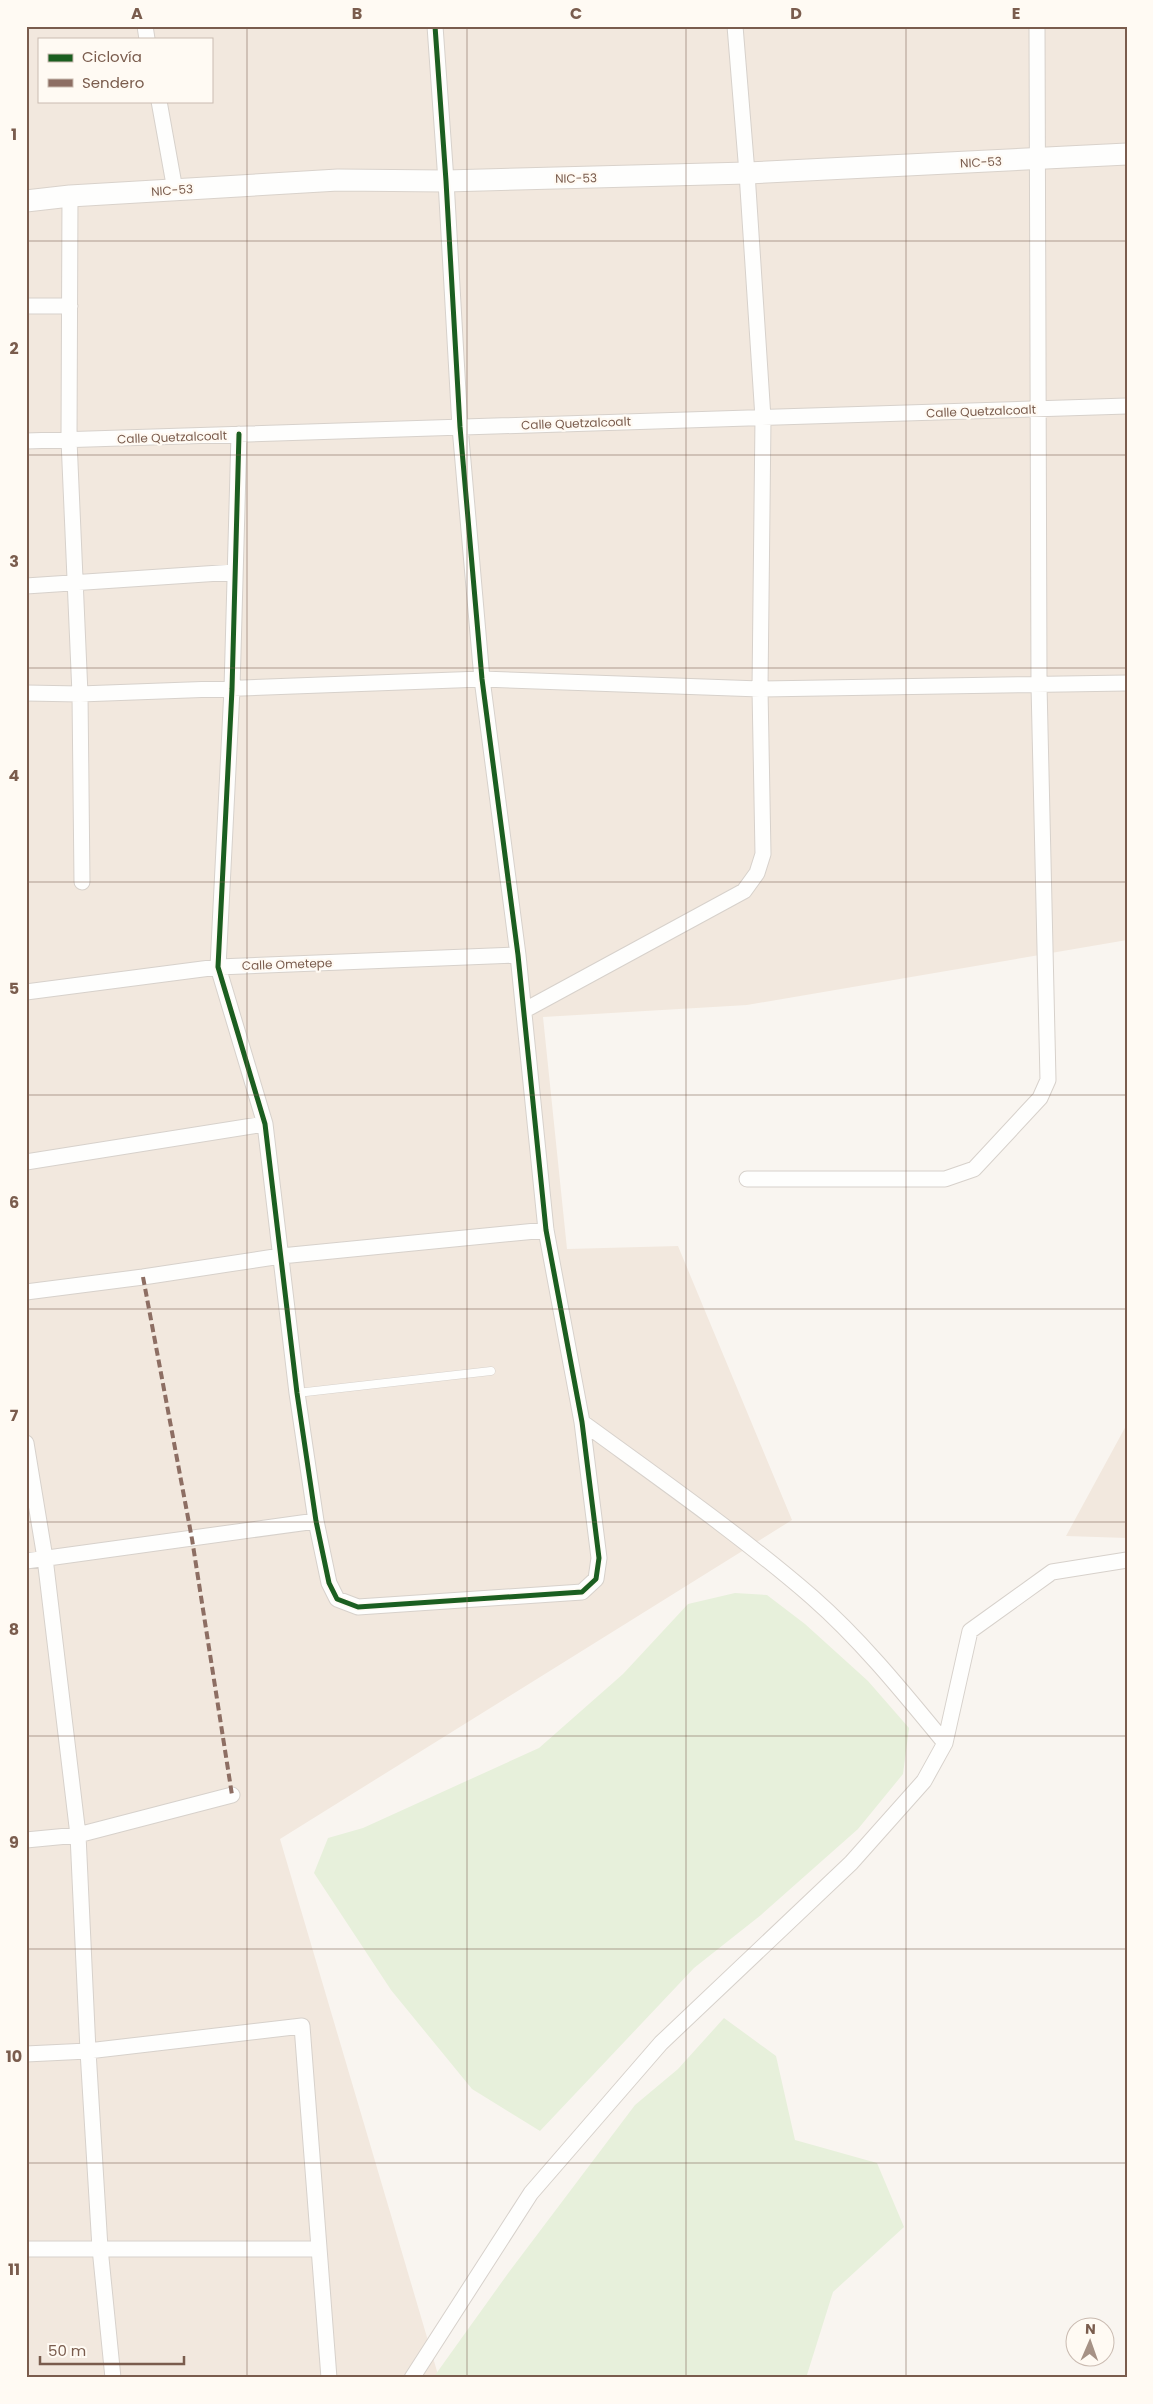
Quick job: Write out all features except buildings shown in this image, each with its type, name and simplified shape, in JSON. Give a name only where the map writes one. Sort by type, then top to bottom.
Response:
[{"type":"main road","name":"NIC-53","points":[[26,201],[70,196],[338,180],[446,181],[747,174],[1127,154]]},
{"type":"street","points":[[239,434],[232,689],[218,967],[265,1124],[297,1393],[316,1521],[329,1583],[336,1599],[358,1608],[582,1592],[596,1578],[599,1558],[582,1422],[546,1230],[518,954],[482,678],[460,427],[435,26]]},
{"type":"street","points":[[524,1010],[744,891],[757,873],[763,854],[760,689],[763,418],[735,26]]},
{"type":"street","points":[[747,1179],[946,1179],[974,1169],[1040,1098],[1048,1080],[1039,685],[1039,160],[1037,26]]},
{"type":"street","points":[[159,102],[175,190]]},
{"type":"street","points":[[70,196],[69,440],[80,694],[82,882]]},
{"type":"street","points":[[26,306],[70,306]]},
{"type":"street","name":"Calle Quetzalcoalt","points":[[26,441],[1127,406]]},
{"type":"street","points":[[26,586],[235,572]]},
{"type":"street","points":[[26,693],[80,694],[232,689],[482,678],[760,689],[1127,683]]},
{"type":"street","name":"Calle Ometepe","points":[[26,992],[218,967],[518,954]]},
{"type":"street","points":[[26,1162],[265,1124]]},
{"type":"street","points":[[26,1292],[143,1277],[281,1256],[546,1230]]},
{"type":"street","points":[[582,1422],[714,1518],[813,1598],[886,1672],[945,1743]]},
{"type":"street","points":[[26,1443],[45,1558],[78,1835],[88,2051],[100,2248],[113,2378]]},
{"type":"street","points":[[26,1561],[316,1521]]},
{"type":"street","points":[[413,2377],[531,2193],[661,2043],[851,1863],[924,1781],[945,1743],[970,1631],[1052,1572],[1127,1560]]},
{"type":"street","points":[[26,1840],[78,1835],[232,1795]]},
{"type":"street","points":[[26,2054],[88,2051],[302,2026],[329,2378]]},
{"type":"street","points":[[26,2249],[318,2249]]},
{"type":"lane","points":[[297,1393],[491,1370]]},
{"type":"shaded area","points":[[26,26],[1127,26],[1127,940],[747,1005],[543,1017],[567,1249],[678,1246],[792,1520],[280,1839],[439,2378],[26,2378]]},
{"type":"shaded area","points":[[1127,1424],[1127,1538],[1066,1536]]},
{"type":"green space","points":[[735,1593],[767,1595],[805,1624],[868,1681],[909,1728],[903,1774],[858,1829],[761,1915],[694,1968],[540,2131],[472,2089],[391,1990],[314,1873],[328,1838],[363,1828],[539,1748],[623,1674],[688,1604]]},
{"type":"green space","points":[[724,2018],[776,2056],[795,2140],[877,2163],[904,2227],[833,2292],[806,2378],[433,2378],[509,2272],[635,2105],[678,2069]]},
{"type":"marked path","points":[[143,1277],[192,1539],[232,1795]]},
{"type":"cycle path","points":[[239,434],[232,689],[218,967],[265,1124],[297,1393],[316,1521],[329,1583],[337,1599],[358,1607],[582,1592],[596,1579],[599,1558],[582,1422],[546,1230],[518,955],[482,679],[460,427],[435,26]]}]
